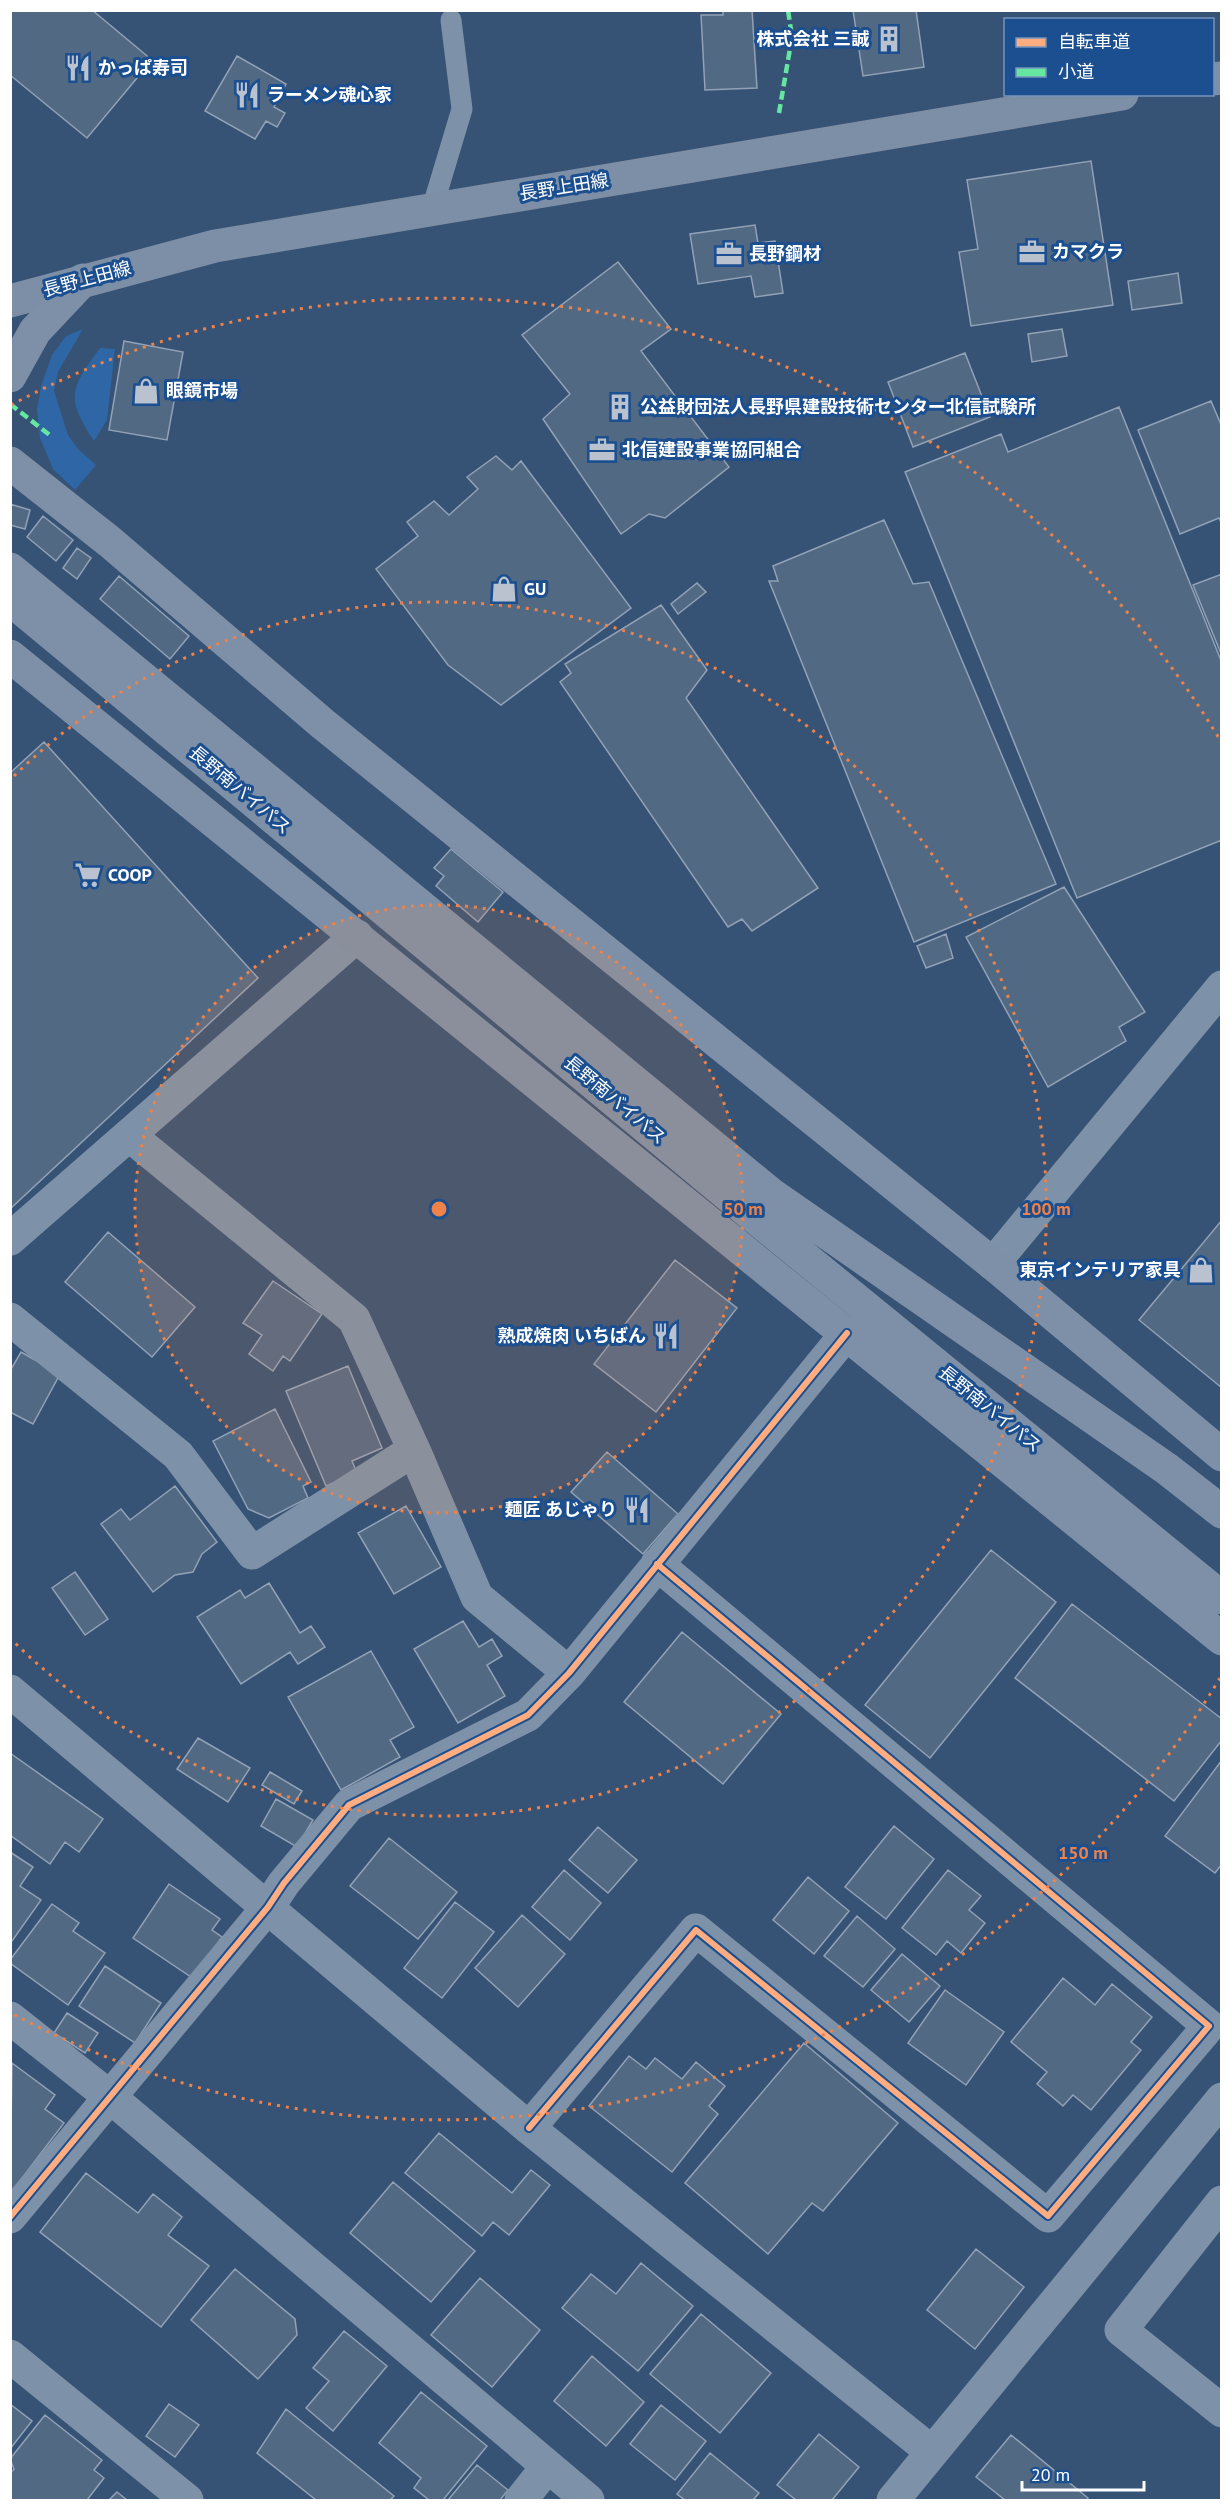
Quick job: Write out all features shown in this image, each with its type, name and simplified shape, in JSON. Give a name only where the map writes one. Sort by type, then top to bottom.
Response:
[{"type":"highway","points":[[10,376],[35,331],[83,280]]},
{"type":"highway","points":[[10,463],[110,542],[323,724],[993,1264],[1221,1455]]},
{"type":"highway","name":"長野南バイパス","points":[[10,568],[771,1194],[1167,1469],[1221,1512]]},
{"type":"highway","name":"長野南バイパス","points":[[10,599],[729,1195],[1221,1598]]},
{"type":"highway","points":[[10,656],[847,1333],[1221,1639]]},
{"type":"main road","name":"長野上田線","points":[[10,301],[215,246],[1110,96]]},
{"type":"street","points":[[10,1239],[357,936]]},
{"type":"street","points":[[993,1264],[1221,987]]},
{"type":"street","points":[[129,1135],[354,1319],[414,1450],[477,1597],[569,1673]]},
{"type":"street","points":[[10,1319],[178,1455],[252,1552],[414,1450]]},
{"type":"street","points":[[10,2217],[268,1907],[284,1883],[349,1805],[528,1715],[569,1673],[847,1333]]},
{"type":"street","points":[[529,2128],[696,1930],[1048,2216],[1209,2026],[657,1564]]},
{"type":"street","points":[[10,1691],[529,2128],[932,2452]]},
{"type":"street","points":[[10,2018],[110,2097],[588,2500]]},
{"type":"street","points":[[893,2500],[1221,2099]]},
{"type":"street","points":[[1221,2202],[1121,2330],[1221,2411]]},
{"type":"street","points":[[10,2356],[187,2500]]},
{"type":"street","points":[[521,2500],[547,2467]]},
{"type":"lane","points":[[432,209],[462,109],[451,20]]},
{"type":"shaded area","points":[[83,329],[58,372],[54,391],[68,435],[78,449],[96,465],[75,490],[53,469],[40,438],[37,410],[41,386],[52,355],[66,336]]},
{"type":"shaded area","points":[[100,348],[115,349],[107,420],[94,441],[78,414],[75,393],[82,374]]},
{"type":"building","name":"かっぱ寿司","points":[[10,10],[92,10],[152,60],[87,138],[10,75]]},
{"type":"building","points":[[723,10],[752,10],[757,88],[705,90],[701,15],[723,15]]},
{"type":"building","name":"株式会社 三誠","points":[[853,10],[916,10],[924,67],[863,76]]},
{"type":"building","name":"ラーメン魂心家","points":[[237,56],[286,84],[274,107],[285,113],[277,127],[266,121],[255,139],[205,111]]},
{"type":"building","points":[[1091,161],[1113,305],[971,326],[959,252],[978,249],[967,180]]},
{"type":"building","points":[[755,225],[758,243],[775,241],[783,293],[755,297],[751,276],[698,284],[690,234]]},
{"type":"building","name":"公益財団法人長野県建設技術センター北信試験所","points":[[618,262],[671,329],[641,351],[729,467],[665,518],[649,514],[621,534],[543,419],[570,394],[522,335]]},
{"type":"building","points":[[1178,273],[1182,303],[1132,310],[1128,281]]},
{"type":"building","points":[[1062,329],[1067,356],[1032,362],[1028,334]]},
{"type":"building","name":"眼鏡市場","points":[[124,341],[183,352],[167,440],[109,430]]},
{"type":"building","points":[[965,353],[990,417],[913,447],[888,382]]},
{"type":"building","points":[[1211,401],[1222,427],[1222,524],[1219,518],[1180,534],[1138,430]]},
{"type":"building","points":[[1119,407],[1222,663],[1222,840],[1077,898],[905,472],[1001,434],[1008,452]]},
{"type":"building","name":"GU","points":[[496,456],[512,470],[521,461],[631,608],[501,705],[448,665],[376,569],[418,536],[407,522],[434,501],[449,515],[478,489],[467,477]]},
{"type":"building","points":[[10,504],[30,510],[25,529],[10,525]]},
{"type":"building","points":[[43,516],[73,540],[56,561],[27,537]]},
{"type":"building","points":[[884,520],[913,584],[929,582],[1056,884],[914,942],[769,581],[778,581],[773,566]]},
{"type":"building","points":[[77,548],[91,558],[77,579],[63,568]]},
{"type":"building","points":[[1222,574],[1222,656],[1193,585]]},
{"type":"building","points":[[119,576],[189,636],[170,659],[100,599]]},
{"type":"building","points":[[697,583],[706,592],[678,614],[671,604]]},
{"type":"building","points":[[661,605],[707,670],[686,698],[818,888],[752,931],[742,919],[728,927],[560,682],[571,673],[565,664]]},
{"type":"building","name":"COOP","points":[[44,742],[258,978],[10,1209],[10,773]]},
{"type":"building","points":[[451,849],[503,892],[478,922],[436,886],[444,876],[434,868]]},
{"type":"building","points":[[1064,887],[1145,1012],[1119,1027],[1126,1041],[1048,1087],[966,937]]},
{"type":"building","points":[[946,934],[953,958],[926,968],[917,946]]},
{"type":"building","name":"東京インテリア家具","points":[[1222,1220],[1222,1388],[1139,1320]]},
{"type":"building","points":[[108,1232],[195,1307],[152,1357],[65,1282]]},
{"type":"building","name":"熟成焼肉 いちばん","points":[[675,1260],[737,1308],[656,1412],[594,1364]]},
{"type":"building","points":[[273,1281],[322,1314],[290,1361],[283,1356],[273,1371],[249,1354],[262,1335],[243,1323]]},
{"type":"building","points":[[21,1352],[60,1374],[33,1424],[10,1412],[10,1371]]},
{"type":"building","points":[[348,1366],[382,1448],[352,1461],[357,1473],[326,1486],[286,1391]]},
{"type":"building","points":[[275,1409],[311,1482],[303,1486],[308,1498],[269,1518],[248,1509],[213,1441]]},
{"type":"building","points":[[607,1452],[678,1514],[643,1554],[571,1492]]},
{"type":"building","points":[[175,1486],[217,1542],[202,1554],[193,1572],[175,1575],[153,1592],[101,1524],[121,1509],[130,1520]]},
{"type":"building","points":[[406,1506],[441,1567],[394,1594],[358,1533]]},
{"type":"building","points":[[991,1550],[1056,1602],[930,1758],[865,1705]]},
{"type":"building","points":[[75,1572],[108,1619],[85,1635],[52,1588]]},
{"type":"building","points":[[269,1583],[300,1633],[311,1626],[325,1647],[298,1664],[290,1652],[241,1684],[197,1617],[240,1590],[245,1598]]},
{"type":"building","points":[[1072,1604],[1222,1719],[1222,1740],[1174,1801],[1015,1678]]},
{"type":"building","points":[[463,1621],[479,1647],[492,1639],[502,1656],[487,1665],[505,1696],[458,1723],[414,1649]]},
{"type":"building","points":[[682,1632],[781,1714],[723,1784],[624,1702]]},
{"type":"building","points":[[371,1651],[414,1727],[390,1740],[400,1757],[341,1790],[288,1697]]},
{"type":"building","points":[[198,1738],[250,1768],[228,1802],[177,1769]]},
{"type":"building","points":[[10,1753],[103,1819],[79,1852],[65,1842],[50,1864],[10,1835]]},
{"type":"building","points":[[1222,1760],[1222,1864],[1215,1873],[1165,1836]]},
{"type":"building","points":[[270,1772],[302,1791],[294,1804],[262,1785]]},
{"type":"building","points":[[276,1799],[313,1820],[297,1847],[261,1826]]},
{"type":"building","points":[[894,1826],[934,1859],[886,1919],[845,1887]]},
{"type":"building","points":[[598,1827],[637,1860],[608,1893],[569,1860]]},
{"type":"building","points":[[389,1838],[457,1892],[418,1939],[350,1886]]},
{"type":"building","points":[[10,1852],[33,1867],[20,1886],[41,1900],[10,1944]]},
{"type":"building","points":[[564,1870],[601,1903],[570,1940],[532,1907]]},
{"type":"building","points":[[948,1870],[981,1896],[969,1910],[985,1923],[961,1953],[947,1941],[936,1955],[902,1928]]},
{"type":"building","points":[[808,1877],[849,1911],[814,1954],[773,1920]]},
{"type":"building","points":[[169,1884],[220,1919],[212,1930],[222,1937],[194,1979],[133,1938]]},
{"type":"building","points":[[455,1902],[494,1932],[442,1998],[404,1968]]},
{"type":"building","points":[[52,1904],[79,1923],[73,1931],[105,1953],[68,2005],[10,1963]]},
{"type":"building","points":[[522,1915],[565,1954],[518,2007],[475,1968]]},
{"type":"building","points":[[857,1916],[895,1949],[863,1987],[824,1956]]},
{"type":"building","points":[[902,1954],[940,1986],[909,2022],[871,1990]]},
{"type":"building","points":[[105,1966],[161,2003],[135,2043],[79,2006]]},
{"type":"building","points":[[1063,1978],[1095,2005],[1112,1984],[1152,2017],[1131,2042],[1141,2050],[1091,2110],[1073,2095],[1063,2106],[1037,2084],[1047,2072],[1011,2042]]},
{"type":"building","points":[[945,1990],[1004,2032],[966,2085],[908,2043]]},
{"type":"building","points":[[67,2013],[98,2033],[85,2053],[54,2033]]},
{"type":"building","points":[[804,2043],[898,2123],[823,2211],[812,2203],[768,2254],[685,2183]]},
{"type":"building","points":[[629,2056],[646,2069],[655,2058],[682,2079],[696,2062],[725,2086],[709,2106],[718,2114],[672,2172],[589,2106]]},
{"type":"building","points":[[12,2063],[55,2095],[45,2109],[64,2123],[13,2190],[10,2188]]},
{"type":"building","points":[[439,2133],[512,2193],[531,2170],[550,2185],[509,2235],[493,2222],[482,2236],[405,2173]]},
{"type":"building","points":[[86,2173],[138,2213],[153,2194],[182,2217],[168,2235],[209,2266],[161,2327],[40,2232]]},
{"type":"building","points":[[393,2182],[475,2251],[431,2302],[350,2233]]},
{"type":"building","points":[[976,2249],[1024,2287],[975,2349],[927,2310]]},
{"type":"building","points":[[641,2263],[693,2306],[638,2371],[562,2308],[591,2274],[616,2294]]},
{"type":"building","points":[[235,2269],[295,2319],[297,2335],[258,2379],[191,2320]]},
{"type":"building","points":[[480,2278],[540,2330],[492,2387],[431,2335]]},
{"type":"building","points":[[701,2314],[771,2373],[720,2433],[650,2374]]},
{"type":"building","points":[[344,2331],[387,2366],[333,2431],[306,2408],[329,2381],[313,2368]]},
{"type":"building","points":[[592,2356],[644,2402],[606,2446],[554,2401]]},
{"type":"building","points":[[421,2392],[487,2446],[443,2500],[429,2500],[414,2488],[421,2478],[379,2443]]},
{"type":"building","points":[[10,2404],[32,2421],[10,2449]]},
{"type":"building","points":[[169,2404],[199,2425],[175,2457],[146,2436]]},
{"type":"building","points":[[661,2405],[706,2441],[675,2480],[630,2444]]},
{"type":"building","points":[[286,2409],[394,2496],[390,2500],[316,2500],[257,2453]]},
{"type":"building","points":[[45,2415],[102,2460],[94,2470],[104,2478],[87,2500],[10,2500],[10,2473],[14,2469],[10,2459]]},
{"type":"building","points":[[819,2434],[859,2467],[832,2500],[796,2500],[777,2485]]},
{"type":"building","points":[[1011,2435],[1088,2498],[1086,2500],[1005,2500],[976,2477]]},
{"type":"building","points":[[710,2453],[759,2493],[753,2500],[685,2500],[677,2494]]},
{"type":"building","points":[[477,2465],[508,2490],[500,2500],[448,2500]]},
{"type":"building","points":[[117,2492],[127,2500],[109,2500]]},
{"type":"marked path","points":[[779,113],[792,37],[788,10]]},
{"type":"marked path","points":[[10,404],[51,436]]},
{"type":"cycle path","points":[[10,2217],[268,1907],[284,1883],[349,1805],[528,1715],[569,1673],[847,1333]]},
{"type":"cycle path","points":[[529,2128],[696,1930],[1048,2216],[1209,2026],[657,1564]]},
{"type":"place","name":"株式会社 三誠","points":[[889,39]]},
{"type":"place","name":"かっぱ寿司","points":[[78,68]]},
{"type":"place","name":"ラーメン魂心家","points":[[247,95]]},
{"type":"place","name":"カマクラ","points":[[1032,252]]},
{"type":"place","name":"長野鋼材","points":[[729,254]]},
{"type":"place","name":"眼鏡市場","points":[[146,391]]},
{"type":"place","name":"公益財団法人長野県建設技術センター北信試験所","points":[[620,407]]},
{"type":"place","name":"北信建設事業協同組合","points":[[602,450]]},
{"type":"place","name":"GU","points":[[504,589]]},
{"type":"place","name":"COOP","points":[[88,875]]},
{"type":"place","name":"東京インテリア家具","points":[[1201,1270]]},
{"type":"place","name":"熟成焼肉 いちばん","points":[[666,1336]]},
{"type":"place","name":"麺匠 あじゃり","points":[[637,1510]]}]
